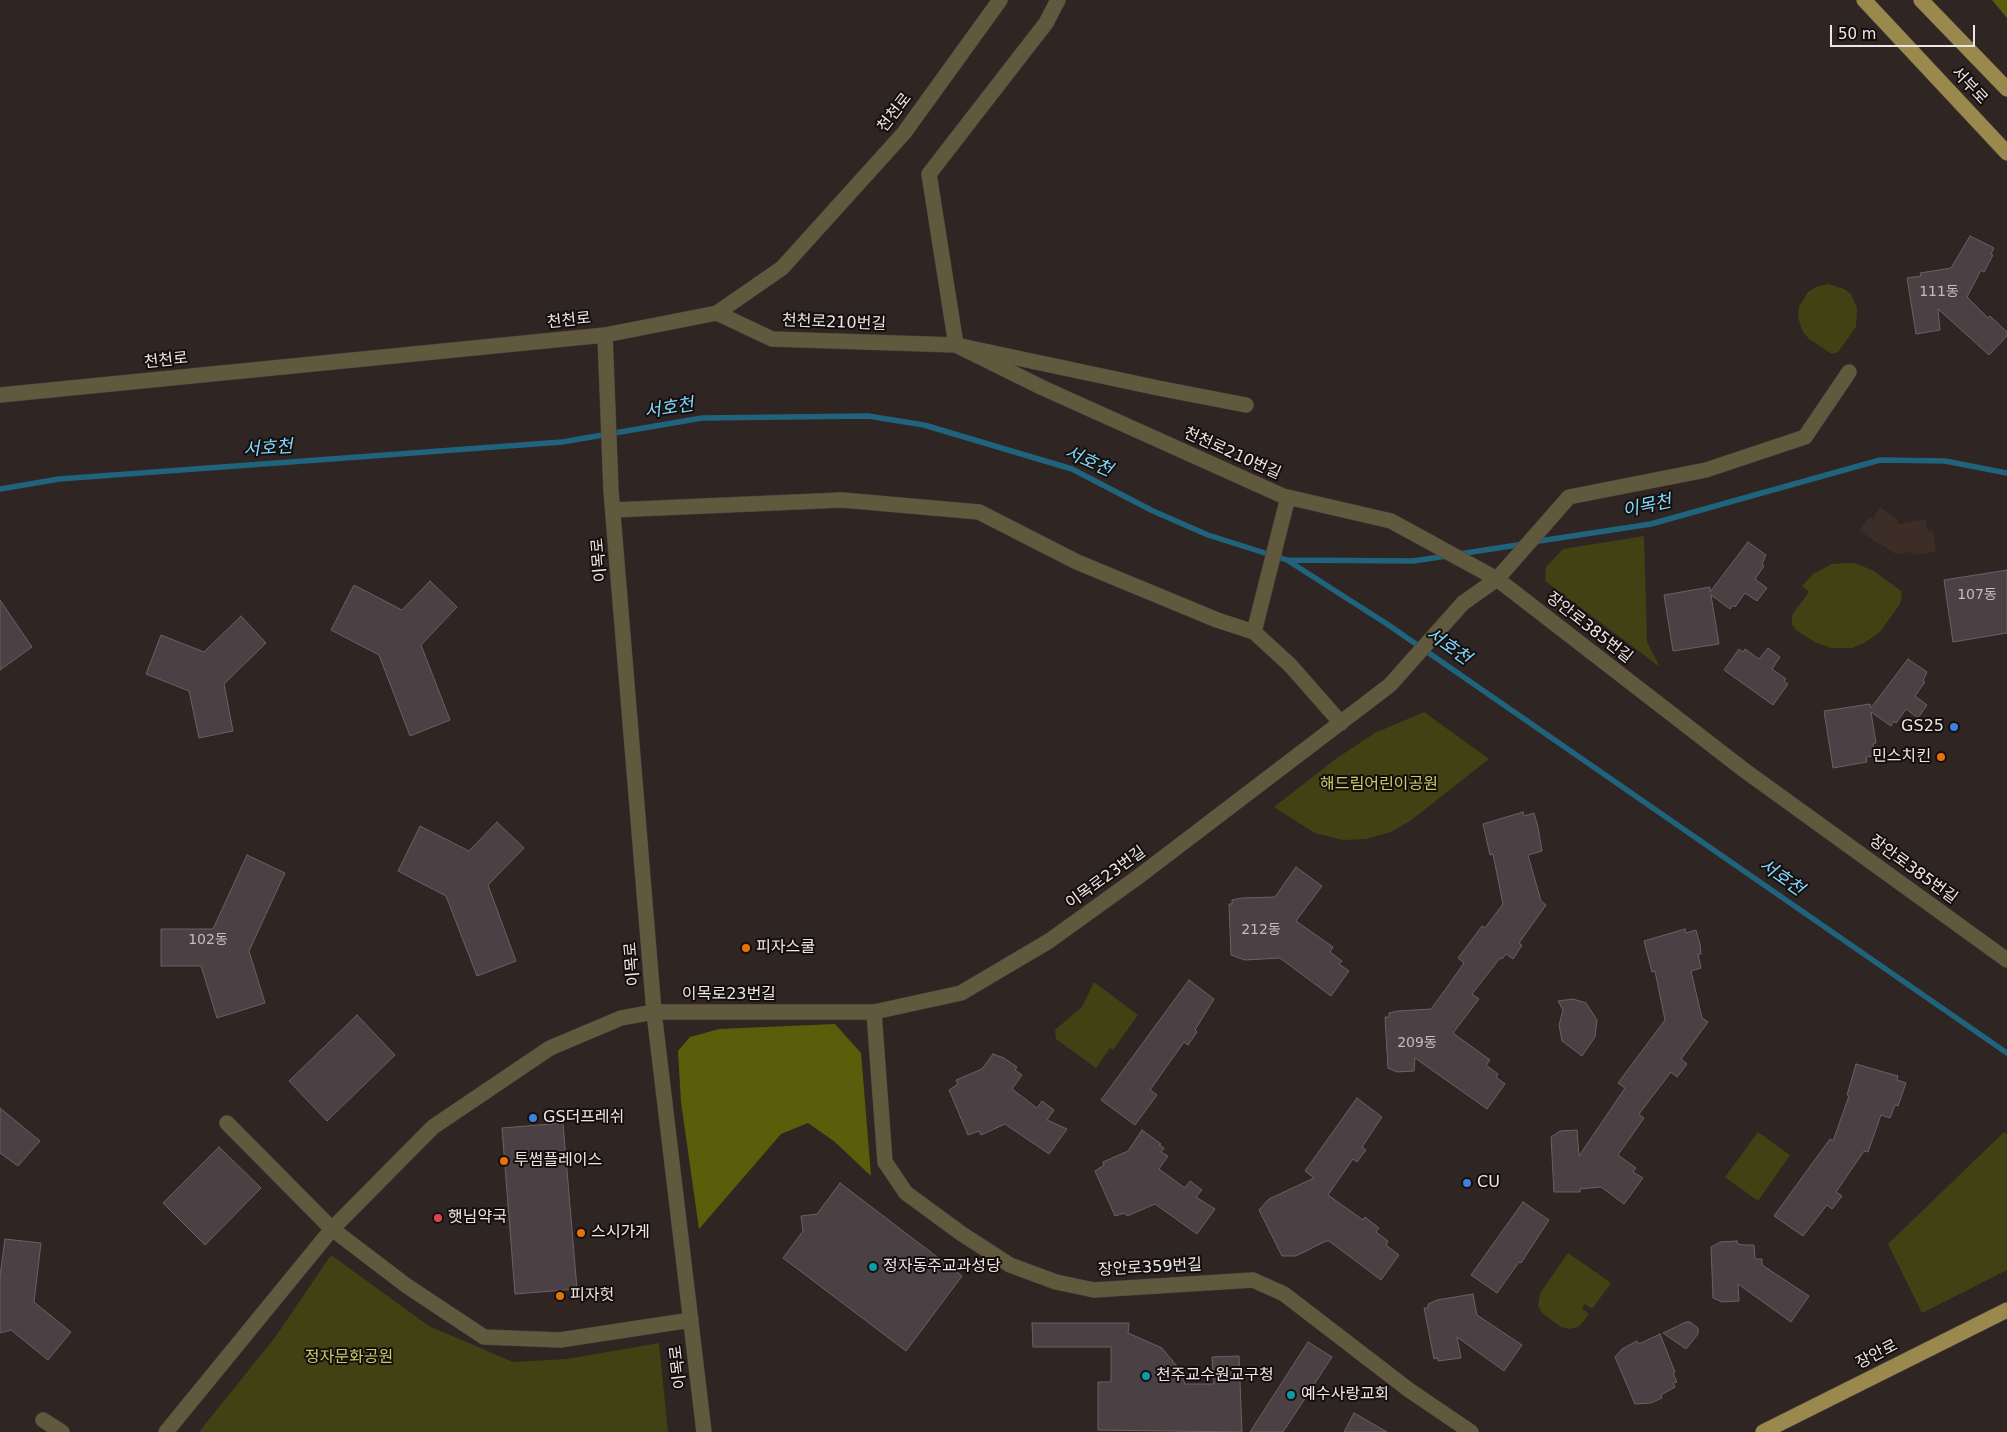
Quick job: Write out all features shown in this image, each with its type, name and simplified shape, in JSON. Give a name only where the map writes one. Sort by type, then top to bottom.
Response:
[{"type":"main road","name":"서부로","points":[[1864,0],[2007,153]]},
{"type":"main road","name":"서부로","points":[[1921,0],[2007,89]]},
{"type":"main road","name":"장안로","points":[[1764,1432],[2007,1310]]},
{"type":"street","name":"천천로","points":[[0,395],[605,335],[717,313],[782,268],[904,133],[1000,0]]},
{"type":"street","points":[[956,345],[929,174],[1046,23],[1058,0]]},
{"type":"street","name":"천천로210번길","points":[[717,313],[772,339],[956,345],[1246,405]]},
{"type":"street","name":"이목로","points":[[605,335],[611,491],[654,1012],[704,1432]]},
{"type":"street","name":"천천로210번길","points":[[956,345],[1043,388],[1287,500],[1391,521],[1497,579]]},
{"type":"street","points":[[1497,579],[1569,497],[1706,470],[1805,437],[1849,372]]},
{"type":"street","points":[[613,510],[842,500],[979,512],[1077,562],[1217,620],[1254,632],[1290,665],[1341,723]]},
{"type":"street","points":[[1254,632],[1287,500]]},
{"type":"street","name":"이목로23번길","points":[[166,1432],[332,1229],[433,1127],[542,1053],[621,1018],[654,1012],[874,1012],[960,993],[1049,941],[1341,723],[1390,685],[1463,603],[1497,579]]},
{"type":"street","name":"장안로385번길","points":[[1497,579],[1744,770],[2007,960]]},
{"type":"street","name":"장안로359번길","points":[[874,1012],[884,1162],[906,1193],[962,1234],[1010,1265],[1056,1282],[1094,1290],[1253,1280],[1284,1294],[1409,1390],[1471,1432]]},
{"type":"street","points":[[227,1123],[332,1229],[408,1286],[484,1337],[560,1340],[691,1320]]},
{"type":"street","points":[[44,1420],[62,1432]]},
{"type":"shaded area","points":[[1992,0],[2007,0],[2007,18]]},
{"type":"shaded area","points":[[1880,507],[1897,519],[1898,524],[1926,519],[1928,532],[1933,531],[1936,552],[1913,555],[1912,552],[1896,554],[1859,531],[1869,517],[1873,519]]},
{"type":"shaded area","points":[[835,1024],[861,1053],[871,1176],[835,1142],[808,1123],[781,1134],[699,1229],[681,1102],[678,1051],[690,1037],[719,1029]]},
{"type":"green space","points":[[1829,284],[1844,289],[1851,294],[1857,308],[1856,327],[1838,352],[1832,354],[1809,339],[1803,332],[1798,318],[1799,307],[1808,292],[1816,287]]},
{"type":"green space","points":[[1644,536],[1647,642],[1660,667],[1545,581],[1546,567],[1563,549]]},
{"type":"green space","points":[[1855,563],[1874,571],[1901,591],[1902,597],[1900,604],[1880,632],[1866,642],[1852,648],[1832,648],[1816,643],[1796,630],[1792,624],[1792,615],[1809,592],[1802,586],[1813,574],[1832,564]]},
{"type":"green space","name":"해드림어린이공원","points":[[1424,712],[1489,759],[1410,821],[1391,832],[1366,839],[1343,840],[1315,833],[1274,807],[1337,758],[1375,733]]},
{"type":"green space","points":[[1094,982],[1138,1015],[1113,1050],[1110,1048],[1096,1068],[1056,1039],[1055,1030],[1082,1007]]},
{"type":"green space","points":[[1758,1132],[1790,1155],[1758,1201],[1725,1177]]},
{"type":"green space","points":[[2004,1132],[2007,1134],[2007,1270],[1922,1313],[1888,1244]]},
{"type":"green space","points":[[1568,1253],[1611,1283],[1592,1309],[1585,1304],[1582,1308],[1589,1314],[1583,1322],[1578,1327],[1569,1329],[1561,1327],[1543,1314],[1538,1306],[1540,1293]]},
{"type":"green space","name":"정자문화공원","points":[[331,1255],[429,1326],[513,1362],[567,1359],[659,1343],[668,1432],[199,1432],[276,1336]]},
{"type":"building","points":[[1970,236],[1994,248],[1991,254],[1993,255],[1984,272],[1981,270],[1967,297],[1988,318],[1990,316],[2007,332],[2007,336],[1989,355],[1938,309],[1940,330],[1916,334],[1907,278],[1921,276],[1920,273],[1951,268]]},
{"type":"building","points":[[1748,542],[1766,555],[1762,564],[1764,566],[1755,579],[1767,588],[1757,601],[1745,593],[1735,607],[1733,605],[1730,609],[1711,595],[1719,644],[1673,651],[1664,595],[1710,587],[1710,592]]},
{"type":"building","points":[[2007,570],[2007,633],[1953,642],[1944,580]]},
{"type":"building","points":[[430,581],[457,607],[421,645],[450,720],[410,736],[379,655],[331,630],[354,585],[402,610]]},
{"type":"building","points":[[0,600],[32,647],[0,670]]},
{"type":"building","points":[[241,616],[266,643],[224,684],[233,731],[199,738],[189,691],[146,674],[161,635],[204,652]]},
{"type":"building","points":[[1768,648],[1780,657],[1772,669],[1786,679],[1784,681],[1788,684],[1773,705],[1724,670],[1739,649],[1743,652],[1745,649],[1759,659]]},
{"type":"building","points":[[1908,659],[1927,672],[1923,681],[1925,682],[1915,696],[1927,705],[1918,718],[1906,709],[1896,723],[1894,721],[1891,726],[1871,712],[1876,743],[1873,744],[1875,756],[1866,757],[1867,762],[1833,768],[1824,711],[1870,704],[1871,708]]},
{"type":"building","points":[[1523,812],[1524,816],[1534,813],[1538,827],[1542,851],[1528,855],[1541,901],[1546,905],[1519,943],[1522,945],[1513,959],[1506,954],[1502,959],[1500,958],[1472,994],[1479,999],[1453,1033],[1490,1060],[1486,1065],[1498,1074],[1496,1077],[1505,1084],[1487,1109],[1415,1058],[1414,1071],[1397,1072],[1388,1068],[1385,1017],[1389,1017],[1389,1013],[1398,1011],[1431,1009],[1464,963],[1458,958],[1482,926],[1485,928],[1503,904],[1493,854],[1490,855],[1483,824]]},
{"type":"building","points":[[497,822],[524,848],[488,885],[516,961],[477,976],[446,896],[398,871],[420,826],[469,851]]},
{"type":"building","points":[[247,855],[285,873],[249,951],[265,1003],[217,1018],[201,966],[161,966],[161,929],[213,929]]},
{"type":"building","points":[[1296,867],[1322,886],[1296,921],[1333,947],[1330,952],[1342,961],[1339,964],[1349,971],[1331,996],[1280,958],[1245,960],[1231,955],[1229,904],[1232,904],[1232,900],[1242,898],[1275,897]]},
{"type":"building","points":[[1685,929],[1686,933],[1696,930],[1700,944],[1701,954],[1698,954],[1701,968],[1691,971],[1702,1018],[1708,1022],[1681,1059],[1687,1064],[1677,1077],[1671,1072],[1639,1114],[1644,1118],[1618,1155],[1636,1168],[1633,1172],[1643,1178],[1624,1204],[1601,1187],[1580,1189],[1580,1192],[1554,1192],[1551,1137],[1560,1131],[1577,1130],[1579,1156],[1625,1088],[1618,1083],[1665,1020],[1655,971],[1652,972],[1644,941]]},
{"type":"building","points":[[1189,980],[1214,999],[1188,1045],[1184,1042],[1150,1090],[1157,1095],[1135,1125],[1101,1100]]},
{"type":"building","points":[[1573,999],[1586,1003],[1597,1020],[1595,1037],[1582,1056],[1562,1041],[1559,1025],[1563,1010],[1558,1001]]},
{"type":"building","points":[[357,1015],[395,1055],[327,1121],[289,1081]]},
{"type":"building","points":[[993,1054],[1004,1058],[1017,1067],[1015,1070],[1022,1075],[1012,1089],[1037,1108],[1042,1101],[1054,1110],[1047,1120],[1067,1129],[1049,1154],[1005,1124],[981,1135],[979,1131],[968,1135],[949,1090],[958,1084],[956,1080],[982,1069]]},
{"type":"building","points":[[1856,1064],[1898,1076],[1897,1080],[1906,1083],[1898,1106],[1895,1105],[1890,1118],[1881,1115],[1868,1152],[1864,1151],[1836,1192],[1842,1196],[1832,1209],[1827,1205],[1803,1236],[1774,1216],[1830,1139],[1833,1141],[1849,1096],[1847,1095]]},
{"type":"building","points":[[1357,1098],[1382,1117],[1362,1147],[1366,1150],[1357,1162],[1353,1159],[1328,1195],[1363,1220],[1365,1217],[1379,1228],[1376,1232],[1388,1241],[1386,1245],[1399,1255],[1381,1280],[1329,1241],[1296,1256],[1282,1256],[1259,1210],[1269,1199],[1314,1178],[1305,1171]]},
{"type":"building","points":[[0,1108],[40,1141],[18,1166],[0,1153]]},
{"type":"building","points":[[563,1123],[577,1289],[515,1294],[502,1128]]},
{"type":"building","points":[[1142,1130],[1161,1144],[1159,1145],[1164,1148],[1161,1152],[1168,1156],[1159,1169],[1185,1188],[1190,1181],[1202,1190],[1196,1197],[1215,1209],[1197,1234],[1155,1204],[1127,1216],[1125,1213],[1115,1216],[1095,1171],[1104,1165],[1103,1162],[1128,1151]]},
{"type":"building","points":[[219,1147],[261,1188],[205,1245],[163,1203]]},
{"type":"building","name":"정자동주교과성당","points":[[840,1183],[962,1276],[906,1351],[783,1258],[803,1231],[801,1216],[817,1214]]},
{"type":"building","points":[[1523,1202],[1549,1220],[1521,1263],[1519,1262],[1497,1293],[1471,1275]]},
{"type":"building","points":[[5,1239],[41,1243],[34,1302],[71,1332],[48,1360],[11,1330],[0,1333],[0,1276]]},
{"type":"building","points":[[1737,1241],[1738,1244],[1754,1245],[1755,1259],[1762,1259],[1762,1265],[1809,1296],[1791,1322],[1738,1284],[1739,1301],[1722,1302],[1713,1298],[1711,1247],[1720,1242]]},
{"type":"building","points":[[1473,1294],[1477,1315],[1522,1345],[1504,1371],[1457,1337],[1461,1358],[1438,1361],[1438,1358],[1434,1359],[1424,1308],[1428,1308],[1428,1304],[1437,1300]]},
{"type":"building","points":[[1686,1322],[1690,1322],[1698,1328],[1698,1334],[1686,1349],[1663,1333]]},
{"type":"building","name":"천주교수원교구청","points":[[1032,1323],[1129,1323],[1128,1333],[1162,1348],[1180,1370],[1185,1384],[1214,1384],[1212,1357],[1239,1356],[1242,1432],[1098,1430],[1098,1382],[1111,1382],[1111,1347],[1033,1347]]},
{"type":"building","points":[[1660,1334],[1677,1382],[1673,1383],[1675,1387],[1661,1395],[1662,1398],[1651,1403],[1635,1404],[1615,1357],[1622,1349],[1637,1341],[1639,1344]]},
{"type":"building","name":"예수사랑교회","points":[[1308,1342],[1332,1357],[1283,1432],[1250,1432]]},
{"type":"building","points":[[1354,1413],[1387,1432],[1344,1432]]},
{"type":"waterway","name":"서호천","points":[[0,489],[59,479],[562,442],[702,418],[868,416],[924,425],[1072,469],[1153,511],[1208,535],[1287,560],[1387,624],[2007,1053]]},
{"type":"waterway","name":"이목천","points":[[1533,542],[1651,524],[1880,460],[1945,461],[2007,473]]},
{"type":"waterway","name":"이목천","points":[[1459,554],[1524,544]]},
{"type":"waterway","name":"이목천","points":[[1287,560],[1413,561],[1447,556]]},
{"type":"place","name":"GS25","points":[[1954,727]]},
{"type":"place","name":"민스치킨","points":[[1941,757]]},
{"type":"place","name":"피자스쿨","points":[[746,948]]},
{"type":"place","name":"GS더프레쉬","points":[[533,1118]]},
{"type":"place","name":"투썸플레이스","points":[[504,1161]]},
{"type":"place","name":"CU","points":[[1467,1183]]},
{"type":"place","name":"햇님약국","points":[[438,1218]]},
{"type":"place","name":"스시가게","points":[[581,1233]]},
{"type":"place","name":"정자동주교과성당","points":[[873,1267]]},
{"type":"place","name":"피자헛","points":[[560,1296]]},
{"type":"place","name":"천주교수원교구청","points":[[1146,1376]]},
{"type":"place","name":"예수사랑교회","points":[[1291,1395]]}]
